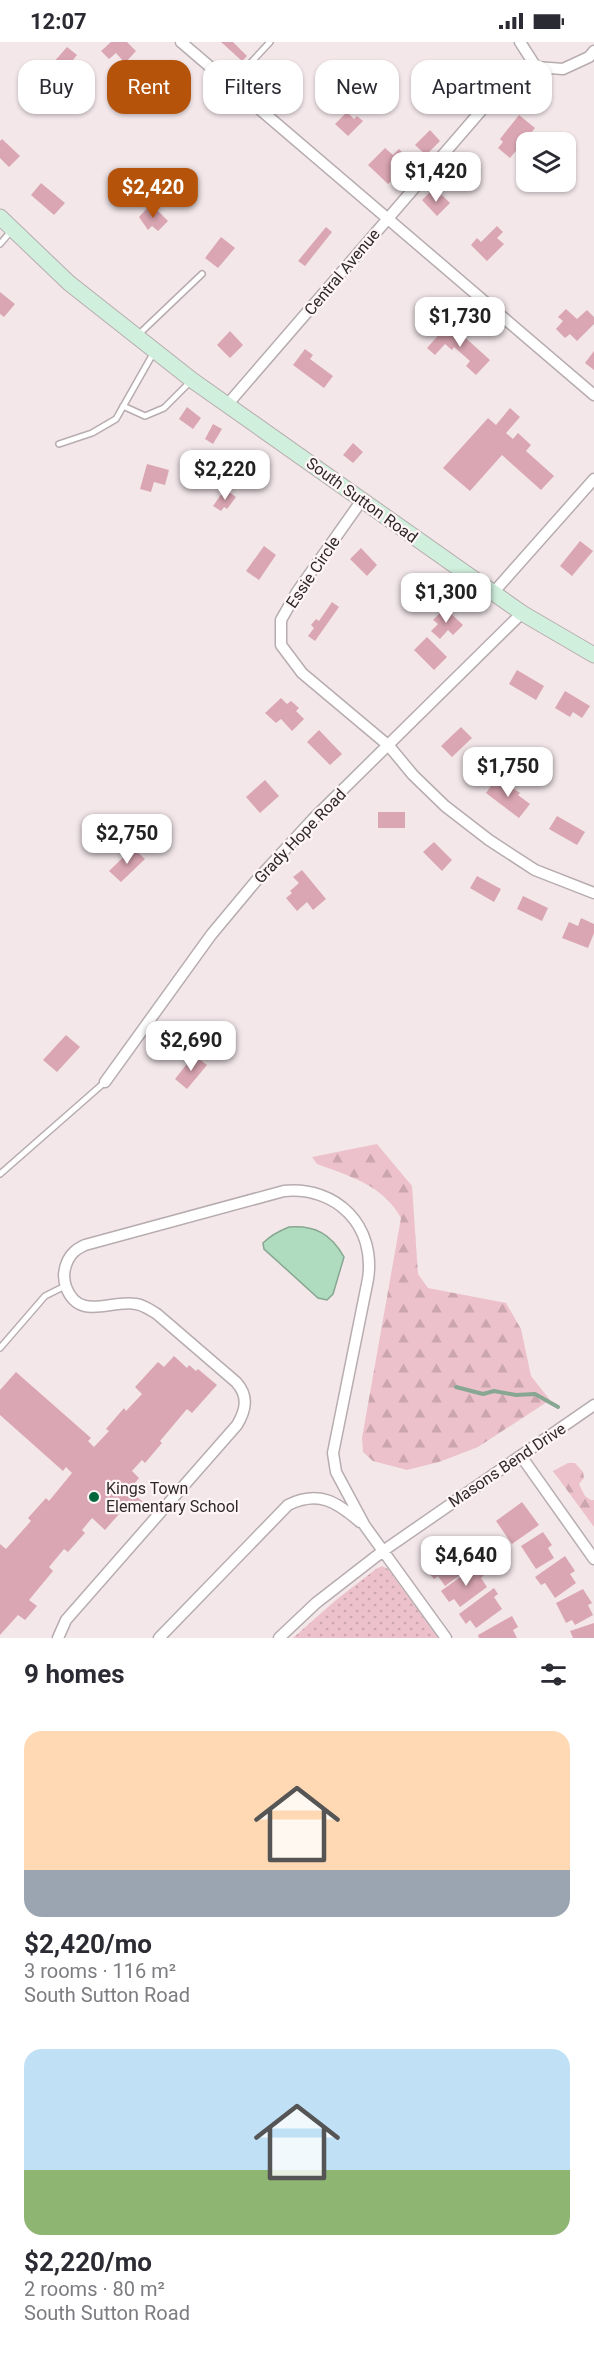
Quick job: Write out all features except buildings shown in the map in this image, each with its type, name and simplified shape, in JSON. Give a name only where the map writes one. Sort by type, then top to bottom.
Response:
[{"type":"main road","name":"South Sutton Road","points":[[0,217],[69,283],[192,380],[522,614],[594,655]]},
{"type":"street","points":[[181,42],[203,60]]},
{"type":"street","points":[[520,42],[532,60]]},
{"type":"street","points":[[552,68],[563,69],[589,57],[594,51]]},
{"type":"street","points":[[266,114],[594,395]]},
{"type":"street","name":"Central Avenue","points":[[227,405],[478,114]]},
{"type":"street","points":[[493,593],[594,479]]},
{"type":"street","name":"Essie Circle","points":[[362,500],[297,592],[281,620],[280,645],[302,673],[389,746],[413,775],[445,806],[489,840],[535,870],[594,893]]},
{"type":"street","name":"Grady Hope Road","points":[[105,1082],[190,964],[256,881],[315,817],[522,614]]},
{"type":"street","points":[[58,1638],[66,1620],[237,1425],[245,1409],[242,1388],[157,1314],[136,1304],[89,1307],[80,1304],[72,1297],[66,1286],[64,1270],[71,1254],[85,1245],[100,1240],[284,1191],[305,1190],[317,1193],[344,1209],[357,1224],[366,1242],[370,1268],[336,1437],[333,1464],[341,1485],[365,1526],[446,1638]]},
{"type":"street","name":"Masons Bend Drive","points":[[279,1638],[316,1603],[382,1551],[594,1405]]},
{"type":"street","points":[[521,1456],[594,1559]]},
{"type":"street","points":[[159,1638],[288,1505],[305,1499],[323,1499],[338,1504],[365,1526]]},
{"type":"lane","points":[[253,60],[270,42]]},
{"type":"lane","points":[[0,244],[13,229]]},
{"type":"lane","points":[[136,336],[202,274]]},
{"type":"lane","points":[[59,444],[92,433],[116,419],[155,351]]},
{"type":"lane","points":[[123,406],[145,416],[164,408],[192,380]]},
{"type":"lane","points":[[0,1174],[105,1082]]},
{"type":"lane","points":[[0,1348],[45,1296],[66,1286]]},
{"type":"green space","points":[[377,1144],[412,1186],[418,1274],[428,1288],[506,1303],[521,1329],[531,1376],[550,1400],[478,1447],[439,1462],[407,1470],[373,1461],[363,1452],[362,1438],[401,1218],[394,1207],[376,1190],[354,1178],[317,1164],[312,1157]]},
{"type":"green space","points":[[568,1463],[575,1463],[583,1472],[584,1478],[579,1484],[585,1496],[594,1500],[594,1527],[553,1471]]},
{"type":"green space","points":[[382,1566],[388,1569],[438,1638],[293,1638],[336,1600]]},
{"type":"shaded area","points":[[289,1227],[307,1228],[321,1233],[334,1242],[344,1257],[333,1294],[327,1300],[318,1298],[264,1249],[263,1243],[266,1240]]},
{"type":"waterway","points":[[456,1387],[483,1394],[494,1391],[516,1395],[535,1394],[558,1407]]},
{"type":"place","name":"Kings Town Elementary School","points":[[94,1497]]}]
